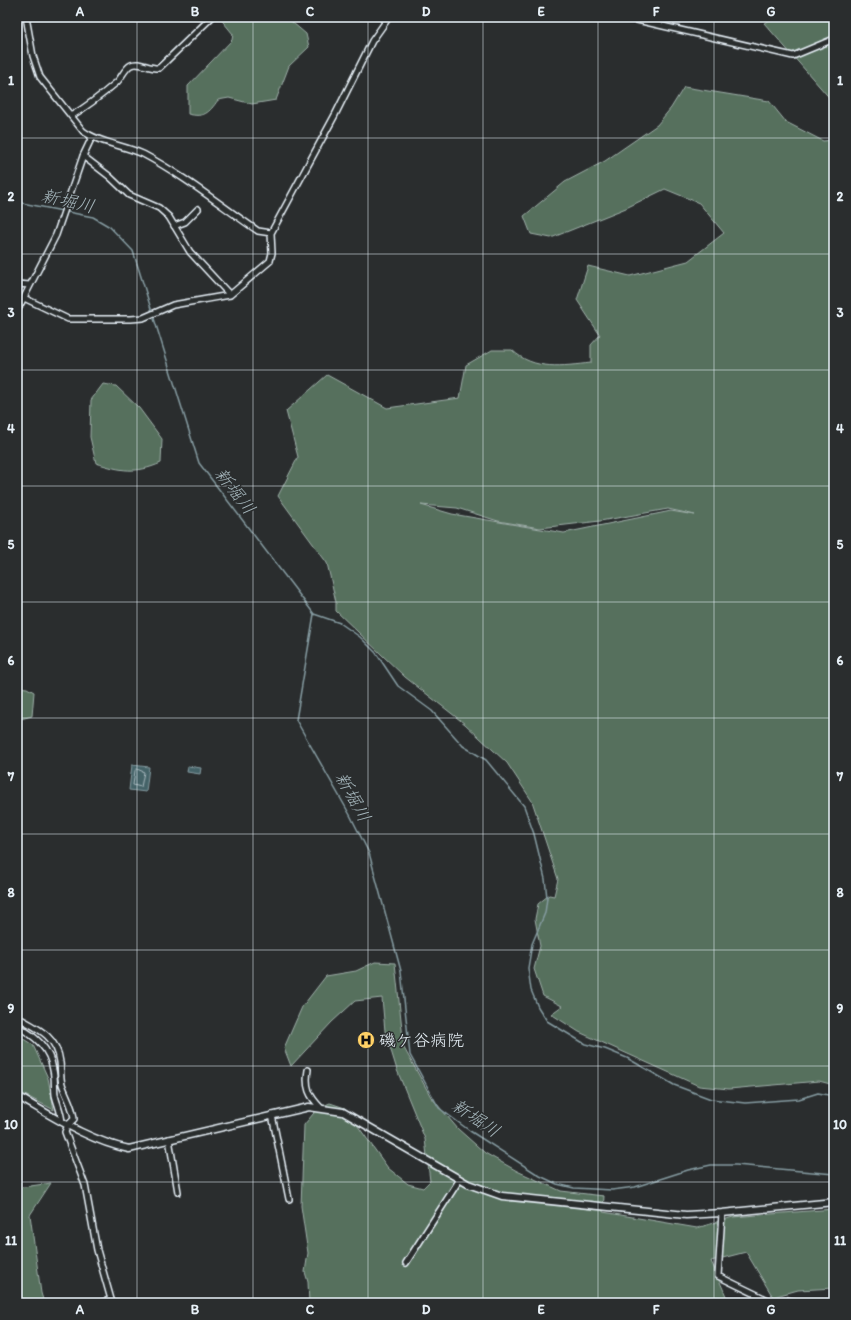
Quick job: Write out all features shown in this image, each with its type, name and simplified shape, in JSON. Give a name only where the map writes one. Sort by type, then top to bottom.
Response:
[{"type":"street","points":[[26,17],[33,56],[40,77],[84,131],[92,137],[112,142],[143,154],[258,231],[271,233]]},
{"type":"street","points":[[72,116],[82,110],[119,80],[130,65],[138,63],[150,68],[159,68],[212,17]]},
{"type":"street","points":[[24,298],[68,318],[131,319],[143,318],[173,305],[230,295],[270,261],[272,253],[271,233],[335,115],[372,41],[389,17]]},
{"type":"street","points":[[624,17],[793,56],[834,39]]},
{"type":"street","points":[[17,311],[56,235],[83,156],[92,137]]},
{"type":"street","points":[[83,156],[109,176],[129,195],[159,208],[174,226],[190,252],[230,295]]},
{"type":"street","points":[[174,226],[185,222],[198,209]]},
{"type":"street","points":[[17,284],[30,285]]},
{"type":"street","points":[[17,1017],[48,1034],[55,1045],[60,1060],[61,1080],[66,1096],[73,1109],[74,1119],[65,1123]]},
{"type":"street","points":[[17,1026],[43,1044],[53,1067],[55,1094],[65,1123],[65,1132],[85,1184],[97,1250],[111,1301],[102,1303]]},
{"type":"street","points":[[308,1070],[307,1091],[313,1101],[322,1108]]},
{"type":"street","points":[[17,1096],[65,1123],[110,1145],[129,1149],[169,1138],[309,1107],[322,1108],[348,1114],[460,1180],[502,1196],[686,1215],[834,1202]]},
{"type":"street","points":[[272,1115],[289,1199]]},
{"type":"street","points":[[169,1138],[178,1192]]},
{"type":"street","points":[[406,1263],[460,1180]]},
{"type":"street","points":[[722,1213],[718,1276],[775,1303],[785,1300],[801,1303]]},
{"type":"green space","points":[[219,17],[286,17],[306,34],[309,47],[289,66],[276,100],[252,104],[229,98],[218,100],[209,111],[202,115],[188,114],[188,86],[232,40],[233,34]]},
{"type":"green space","points":[[775,17],[834,17],[834,103],[764,23]]},
{"type":"green space","points":[[684,87],[769,101],[786,122],[823,141],[834,140],[834,236],[831,237],[834,249],[834,1085],[819,1081],[729,1089],[699,1086],[579,1032],[551,1014],[562,1006],[543,996],[534,969],[540,946],[535,919],[538,904],[549,895],[554,896],[558,879],[532,801],[507,763],[465,724],[405,677],[336,611],[336,602],[327,563],[278,496],[298,457],[286,411],[327,375],[387,408],[460,398],[466,365],[492,350],[512,350],[521,357],[530,361],[549,366],[591,363],[591,345],[600,335],[577,300],[588,266],[630,276],[688,261],[724,233],[699,203],[665,189],[626,208],[551,238],[531,234],[524,216],[565,182],[605,161],[657,125],[671,108]],"holes":[[[421,505],[457,508],[498,521],[540,528],[600,521],[668,509],[695,515],[671,511],[564,533],[452,514]]]},
{"type":"green space","points":[[103,384],[116,386],[139,408],[162,439],[161,463],[144,469],[128,470],[113,468],[96,463],[90,437],[91,400]]},
{"type":"green space","points":[[17,687],[27,688],[34,692],[32,716],[17,720]]},
{"type":"green space","points":[[375,962],[395,963],[404,1048],[431,1097],[458,1129],[485,1153],[517,1171],[561,1191],[604,1196],[603,1212],[697,1228],[733,1217],[834,1209],[834,1288],[798,1290],[773,1297],[746,1252],[711,1261],[729,1303],[309,1303],[308,1282],[305,1272],[308,1253],[301,1206],[304,1125],[318,1108],[330,1103],[345,1108],[388,1168],[408,1184],[423,1188],[430,1181],[425,1139],[397,1070],[385,1031],[382,998],[355,1001],[332,1022],[291,1066],[284,1048],[302,1007],[326,976],[356,971]]},
{"type":"green space","points":[[17,1035],[33,1045],[48,1078],[54,1110],[19,1092],[17,1082]]},
{"type":"green space","points":[[51,1183],[30,1215],[41,1293],[44,1303],[17,1303],[17,1188]]},
{"type":"water","points":[[132,765],[149,767],[146,792],[129,790]]},
{"type":"water","points":[[188,766],[201,768],[200,774],[187,772]]},
{"type":"waterway","name":"新堀川","points":[[17,202],[93,217],[110,227],[133,251],[199,463],[314,614]]},
{"type":"waterway","name":"新堀川","points":[[314,614],[296,720],[350,815],[369,853],[401,971],[410,1055],[439,1108],[470,1131],[540,1176],[557,1184],[574,1188],[612,1190],[635,1187],[688,1170],[711,1165],[736,1165],[834,1174]]},
{"type":"waterway","points":[[314,614],[340,623],[360,637],[376,653],[398,686],[432,711],[463,746],[486,760],[524,806],[534,834],[545,879],[547,898],[545,913],[532,944],[528,968],[531,990],[538,1007],[547,1021],[585,1044],[605,1049],[627,1058],[674,1085],[711,1099],[745,1103],[799,1099],[818,1093],[834,1096]]},
{"type":"place","name":"磯ケ谷病院","points":[[366,1040]]}]
